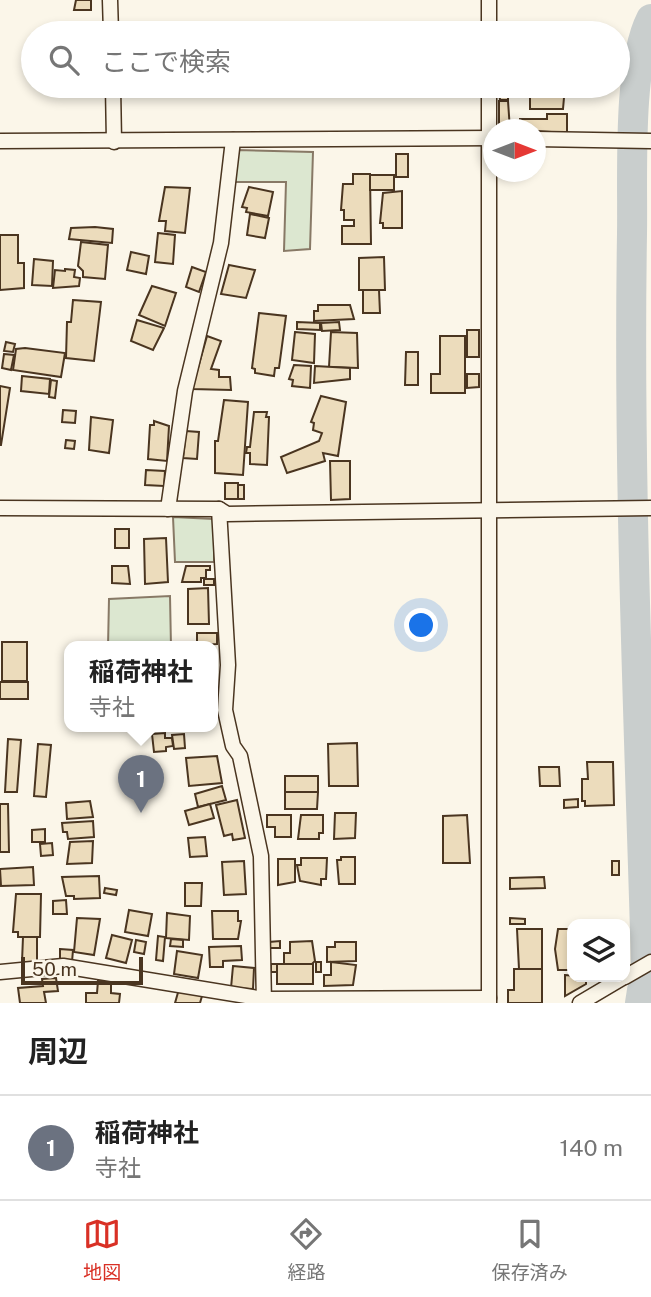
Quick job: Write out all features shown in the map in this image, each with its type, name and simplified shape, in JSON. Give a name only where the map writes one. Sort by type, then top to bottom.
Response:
[{"type":"street","points":[[110,0],[111,21]]},
{"type":"street","points":[[489,0],[489,21]]},
{"type":"street","points":[[113,98],[114,142]]},
{"type":"street","points":[[490,98],[491,119]]},
{"type":"street","points":[[0,141],[483,138]]},
{"type":"street","points":[[546,139],[648,141]]},
{"type":"street","points":[[168,509],[191,358],[221,243],[233,140]]},
{"type":"street","points":[[0,972],[63,966],[264,1001],[489,1000],[492,182]]},
{"type":"street","points":[[0,508],[219,509],[228,514],[650,508]]},
{"type":"street","points":[[219,509],[228,665],[225,710],[233,746],[240,755],[261,856],[264,1001]]},
{"type":"street","points":[[630,974],[651,962]]},
{"type":"street","points":[[580,1003],[616,982]]},
{"type":"green space","points":[[237,150],[313,152],[310,249],[284,251],[286,182],[234,182]]},
{"type":"green space","points":[[173,517],[214,519],[214,562],[175,562]]},
{"type":"green space","points":[[170,596],[171,641],[108,641],[109,599]]},
{"type":"building","points":[[76,0],[91,0],[91,10],[74,10]]},
{"type":"building","points":[[530,98],[564,98],[563,109],[530,109]]},
{"type":"building","points":[[499,101],[508,101],[509,119],[499,119]]},
{"type":"building","points":[[547,114],[567,114],[567,133],[546,132]]},
{"type":"building","points":[[396,154],[408,154],[408,177],[396,177]]},
{"type":"building","points":[[353,174],[370,174],[371,244],[342,244],[342,226],[354,226],[354,220],[344,220],[344,210],[341,210],[343,184],[353,184]]},
{"type":"building","points":[[370,175],[394,175],[394,190],[370,190]]},
{"type":"building","points":[[165,187],[190,188],[185,233],[165,231],[166,221],[159,221]]},
{"type":"building","points":[[249,187],[273,192],[268,216],[246,212],[247,208],[242,207]]},
{"type":"building","points":[[402,191],[402,228],[383,228],[383,223],[380,223],[383,193]]},
{"type":"building","points":[[250,214],[269,218],[265,238],[247,235]]},
{"type":"building","points":[[71,228],[113,229],[112,243],[69,239]]},
{"type":"building","points":[[158,233],[175,235],[173,264],[155,262]]},
{"type":"building","points":[[0,235],[18,235],[18,263],[24,263],[24,288],[0,290]]},
{"type":"building","points":[[81,242],[108,245],[105,279],[83,277],[83,271],[78,266]]},
{"type":"building","points":[[131,252],[149,256],[146,274],[127,270]]},
{"type":"building","points":[[384,257],[385,290],[359,290],[359,258]]},
{"type":"building","points":[[34,259],[53,261],[52,286],[32,285]]},
{"type":"building","points":[[229,265],[255,270],[246,298],[221,294]]},
{"type":"building","points":[[192,267],[206,272],[199,292],[186,287]]},
{"type":"building","points":[[55,270],[75,270],[74,277],[80,278],[79,286],[53,288]]},
{"type":"building","points":[[152,286],[176,293],[165,326],[139,315]]},
{"type":"building","points":[[363,290],[379,290],[380,313],[363,313]]},
{"type":"building","points":[[73,300],[101,302],[94,361],[66,358],[67,322],[71,322]]},
{"type":"building","points":[[318,305],[350,305],[354,319],[314,321],[314,311],[318,311]]},
{"type":"building","points":[[259,313],[286,316],[279,368],[275,368],[274,376],[255,373],[252,368]]},
{"type":"building","points":[[137,320],[164,328],[153,350],[131,341]]},
{"type":"building","points":[[297,322],[320,323],[320,330],[297,329]]},
{"type":"building","points":[[339,322],[340,330],[322,331],[321,323]]},
{"type":"building","points":[[467,330],[479,330],[479,357],[467,357]]},
{"type":"building","points":[[295,332],[315,334],[314,363],[292,360]]},
{"type":"building","points":[[331,332],[357,333],[358,368],[329,367]]},
{"type":"building","points":[[207,336],[221,341],[211,369],[219,370],[219,377],[230,377],[231,390],[192,389]]},
{"type":"building","points":[[440,336],[465,336],[465,393],[431,393],[431,374],[440,374]]},
{"type":"building","points":[[6,342],[15,344],[13,352],[4,351]]},
{"type":"building","points":[[16,349],[65,353],[61,377],[13,370]]},
{"type":"building","points":[[406,352],[418,352],[418,385],[405,385]]},
{"type":"building","points":[[4,354],[14,355],[11,370],[2,368]]},
{"type":"building","points":[[294,365],[311,366],[310,388],[292,386],[293,380],[289,379]]},
{"type":"building","points":[[315,366],[350,368],[350,379],[314,383]]},
{"type":"building","points":[[467,374],[479,374],[479,387],[467,388]]},
{"type":"building","points":[[22,376],[50,379],[49,394],[21,391]]},
{"type":"building","points":[[51,380],[57,381],[55,398],[49,397]]},
{"type":"building","points":[[0,386],[10,388],[1,445],[0,445]]},
{"type":"building","points":[[321,396],[346,402],[338,456],[323,453],[325,461],[287,473],[281,457],[319,441],[322,433],[313,430],[314,423],[311,422]]},
{"type":"building","points":[[224,400],[248,402],[243,475],[215,473],[215,441],[218,441]]},
{"type":"building","points":[[63,410],[76,411],[75,423],[62,422]]},
{"type":"building","points":[[254,412],[267,412],[266,417],[269,417],[267,465],[250,464],[250,453],[246,453],[247,447],[250,447]]},
{"type":"building","points":[[91,417],[113,420],[109,453],[89,450]]},
{"type":"building","points":[[154,421],[169,426],[167,461],[148,459],[150,425],[154,425]]},
{"type":"building","points":[[186,431],[199,432],[197,459],[183,458]]},
{"type":"building","points":[[66,440],[75,441],[74,449],[65,448]]},
{"type":"building","points":[[330,461],[350,461],[350,499],[331,500]]},
{"type":"building","points":[[146,470],[165,471],[164,486],[145,485]]},
{"type":"building","points":[[225,483],[238,483],[238,499],[225,499]]},
{"type":"building","points":[[238,485],[244,485],[244,499],[238,499]]},
{"type":"building","points":[[115,529],[129,529],[129,548],[115,548]]},
{"type":"building","points":[[166,538],[168,582],[145,584],[144,539]]},
{"type":"building","points":[[112,566],[128,566],[130,584],[112,583]]},
{"type":"building","points":[[186,566],[210,566],[210,570],[206,570],[206,578],[201,578],[201,582],[182,582]]},
{"type":"building","points":[[204,579],[214,579],[214,585],[204,585]]},
{"type":"building","points":[[208,588],[209,624],[188,624],[188,589]]},
{"type":"building","points":[[197,633],[217,633],[217,641],[197,641]]},
{"type":"building","points":[[2,642],[27,642],[27,681],[2,681]]},
{"type":"building","points":[[0,682],[28,682],[28,699],[0,699]]},
{"type":"building","points":[[165,733],[165,738],[172,738],[173,746],[166,747],[166,751],[154,752],[152,734]]},
{"type":"building","points":[[184,734],[185,748],[174,749],[172,735]]},
{"type":"building","points":[[8,739],[21,740],[17,792],[5,792]]},
{"type":"building","points":[[357,743],[358,786],[329,786],[328,744]]},
{"type":"building","points":[[38,744],[51,745],[46,797],[34,796]]},
{"type":"building","points":[[217,756],[222,783],[189,786],[186,758]]},
{"type":"building","points":[[587,762],[613,762],[614,805],[585,806],[585,801],[582,801],[582,779],[588,779]]},
{"type":"building","points":[[539,767],[559,767],[560,786],[540,786]]},
{"type":"building","points":[[285,776],[318,776],[318,792],[285,792]]},
{"type":"building","points":[[222,786],[226,800],[198,807],[195,794]]},
{"type":"building","points":[[285,792],[318,792],[317,809],[285,809]]},
{"type":"building","points":[[578,799],[578,807],[564,808],[564,800]]},
{"type":"building","points":[[237,800],[245,838],[233,840],[232,834],[224,836],[216,805]]},
{"type":"building","points":[[90,801],[93,817],[67,819],[66,803]]},
{"type":"building","points":[[0,804],[8,804],[9,852],[0,852]]},
{"type":"building","points":[[210,804],[214,818],[189,825],[185,811]]},
{"type":"building","points":[[335,813],[356,813],[355,838],[334,839]]},
{"type":"building","points":[[267,815],[291,815],[291,837],[275,837],[275,827],[267,827]]},
{"type":"building","points":[[301,815],[323,815],[323,833],[319,833],[319,839],[298,839]]},
{"type":"building","points":[[467,815],[470,863],[443,863],[443,816]]},
{"type":"building","points":[[93,821],[94,837],[68,839],[67,832],[63,832],[62,823]]},
{"type":"building","points":[[45,829],[45,842],[32,842],[32,830]]},
{"type":"building","points":[[205,837],[207,856],[190,857],[188,838]]},
{"type":"building","points":[[93,841],[92,863],[67,864],[70,842]]},
{"type":"building","points":[[52,843],[53,855],[41,856],[40,844]]},
{"type":"building","points":[[341,857],[355,857],[355,884],[339,884],[337,860],[341,860]]},
{"type":"building","points":[[301,858],[327,858],[326,879],[321,879],[321,885],[300,881],[297,865],[301,865]]},
{"type":"building","points":[[278,859],[295,859],[295,882],[278,885]]},
{"type":"building","points":[[244,861],[246,894],[224,895],[222,862]]},
{"type":"building","points":[[612,861],[619,861],[619,875],[612,875]]},
{"type":"building","points":[[33,867],[34,885],[1,886],[0,869]]},
{"type":"building","points":[[99,876],[100,898],[74,899],[74,896],[66,896],[62,877]]},
{"type":"building","points":[[544,877],[545,888],[510,889],[510,878]]},
{"type":"building","points":[[185,883],[202,883],[201,906],[185,906]]},
{"type":"building","points":[[105,888],[117,890],[116,895],[104,893]]},
{"type":"building","points":[[16,894],[41,894],[40,937],[18,937],[18,932],[13,932]]},
{"type":"building","points":[[66,900],[67,914],[53,914],[53,901]]},
{"type":"building","points":[[129,910],[152,914],[148,936],[125,932]]},
{"type":"building","points":[[212,911],[238,911],[238,921],[241,921],[238,939],[213,939]]},
{"type":"building","points":[[167,913],[190,916],[189,940],[166,938]]},
{"type":"building","points":[[77,918],[100,919],[94,955],[74,952]]},
{"type":"building","points":[[510,918],[525,919],[525,924],[510,924]]},
{"type":"building","points":[[517,929],[542,929],[542,969],[519,969]]},
{"type":"building","points":[[558,929],[567,929],[567,970],[558,970],[555,949]]},
{"type":"building","points":[[112,935],[132,940],[126,963],[106,958]]},
{"type":"building","points":[[158,936],[165,937],[163,961],[156,960]]},
{"type":"building","points":[[23,937],[37,937],[37,962],[22,962]]},
{"type":"building","points":[[171,939],[183,940],[183,947],[170,946]]},
{"type":"building","points":[[136,940],[146,942],[144,954],[134,952]]},
{"type":"building","points":[[280,941],[280,948],[269,948],[269,942]]},
{"type":"building","points":[[312,941],[315,961],[312,964],[284,964],[284,953],[290,953],[290,942]]},
{"type":"building","points":[[335,942],[356,942],[356,961],[327,962],[327,947],[335,947]]},
{"type":"building","points":[[241,946],[242,960],[223,961],[223,967],[210,967],[209,947]]},
{"type":"building","points":[[60,949],[73,950],[72,962],[60,961]]},
{"type":"building","points":[[177,951],[202,955],[198,978],[174,974]]},
{"type":"building","points":[[316,962],[321,962],[321,972],[316,972]]},
{"type":"building","points":[[331,962],[356,965],[353,985],[324,986],[324,975],[331,975]]},
{"type":"building","points":[[271,964],[277,964],[277,972],[271,972]]},
{"type":"building","points":[[277,964],[313,964],[313,984],[277,984]]},
{"type":"building","points":[[233,966],[254,968],[253,989],[231,988]]},
{"type":"building","points":[[514,969],[542,969],[542,1003],[508,1003],[508,990],[514,990]]},
{"type":"building","points":[[565,975],[567,982],[586,982],[586,984],[565,996]]},
{"type":"building","points":[[56,978],[58,991],[44,992],[46,1003],[20,1003],[18,988],[43,986],[42,979]]},
{"type":"building","points":[[98,981],[111,982],[111,993],[120,994],[119,1003],[86,1003],[86,993],[97,993]]},
{"type":"building","points":[[179,989],[202,996],[200,1003],[175,1003]]},
{"type":"waterway","points":[[640,1003],[646,965],[633,508],[632,154],[638,65],[643,39],[651,19]]},
{"type":"place","name":"稲荷神社","points":[[141,813]]}]
